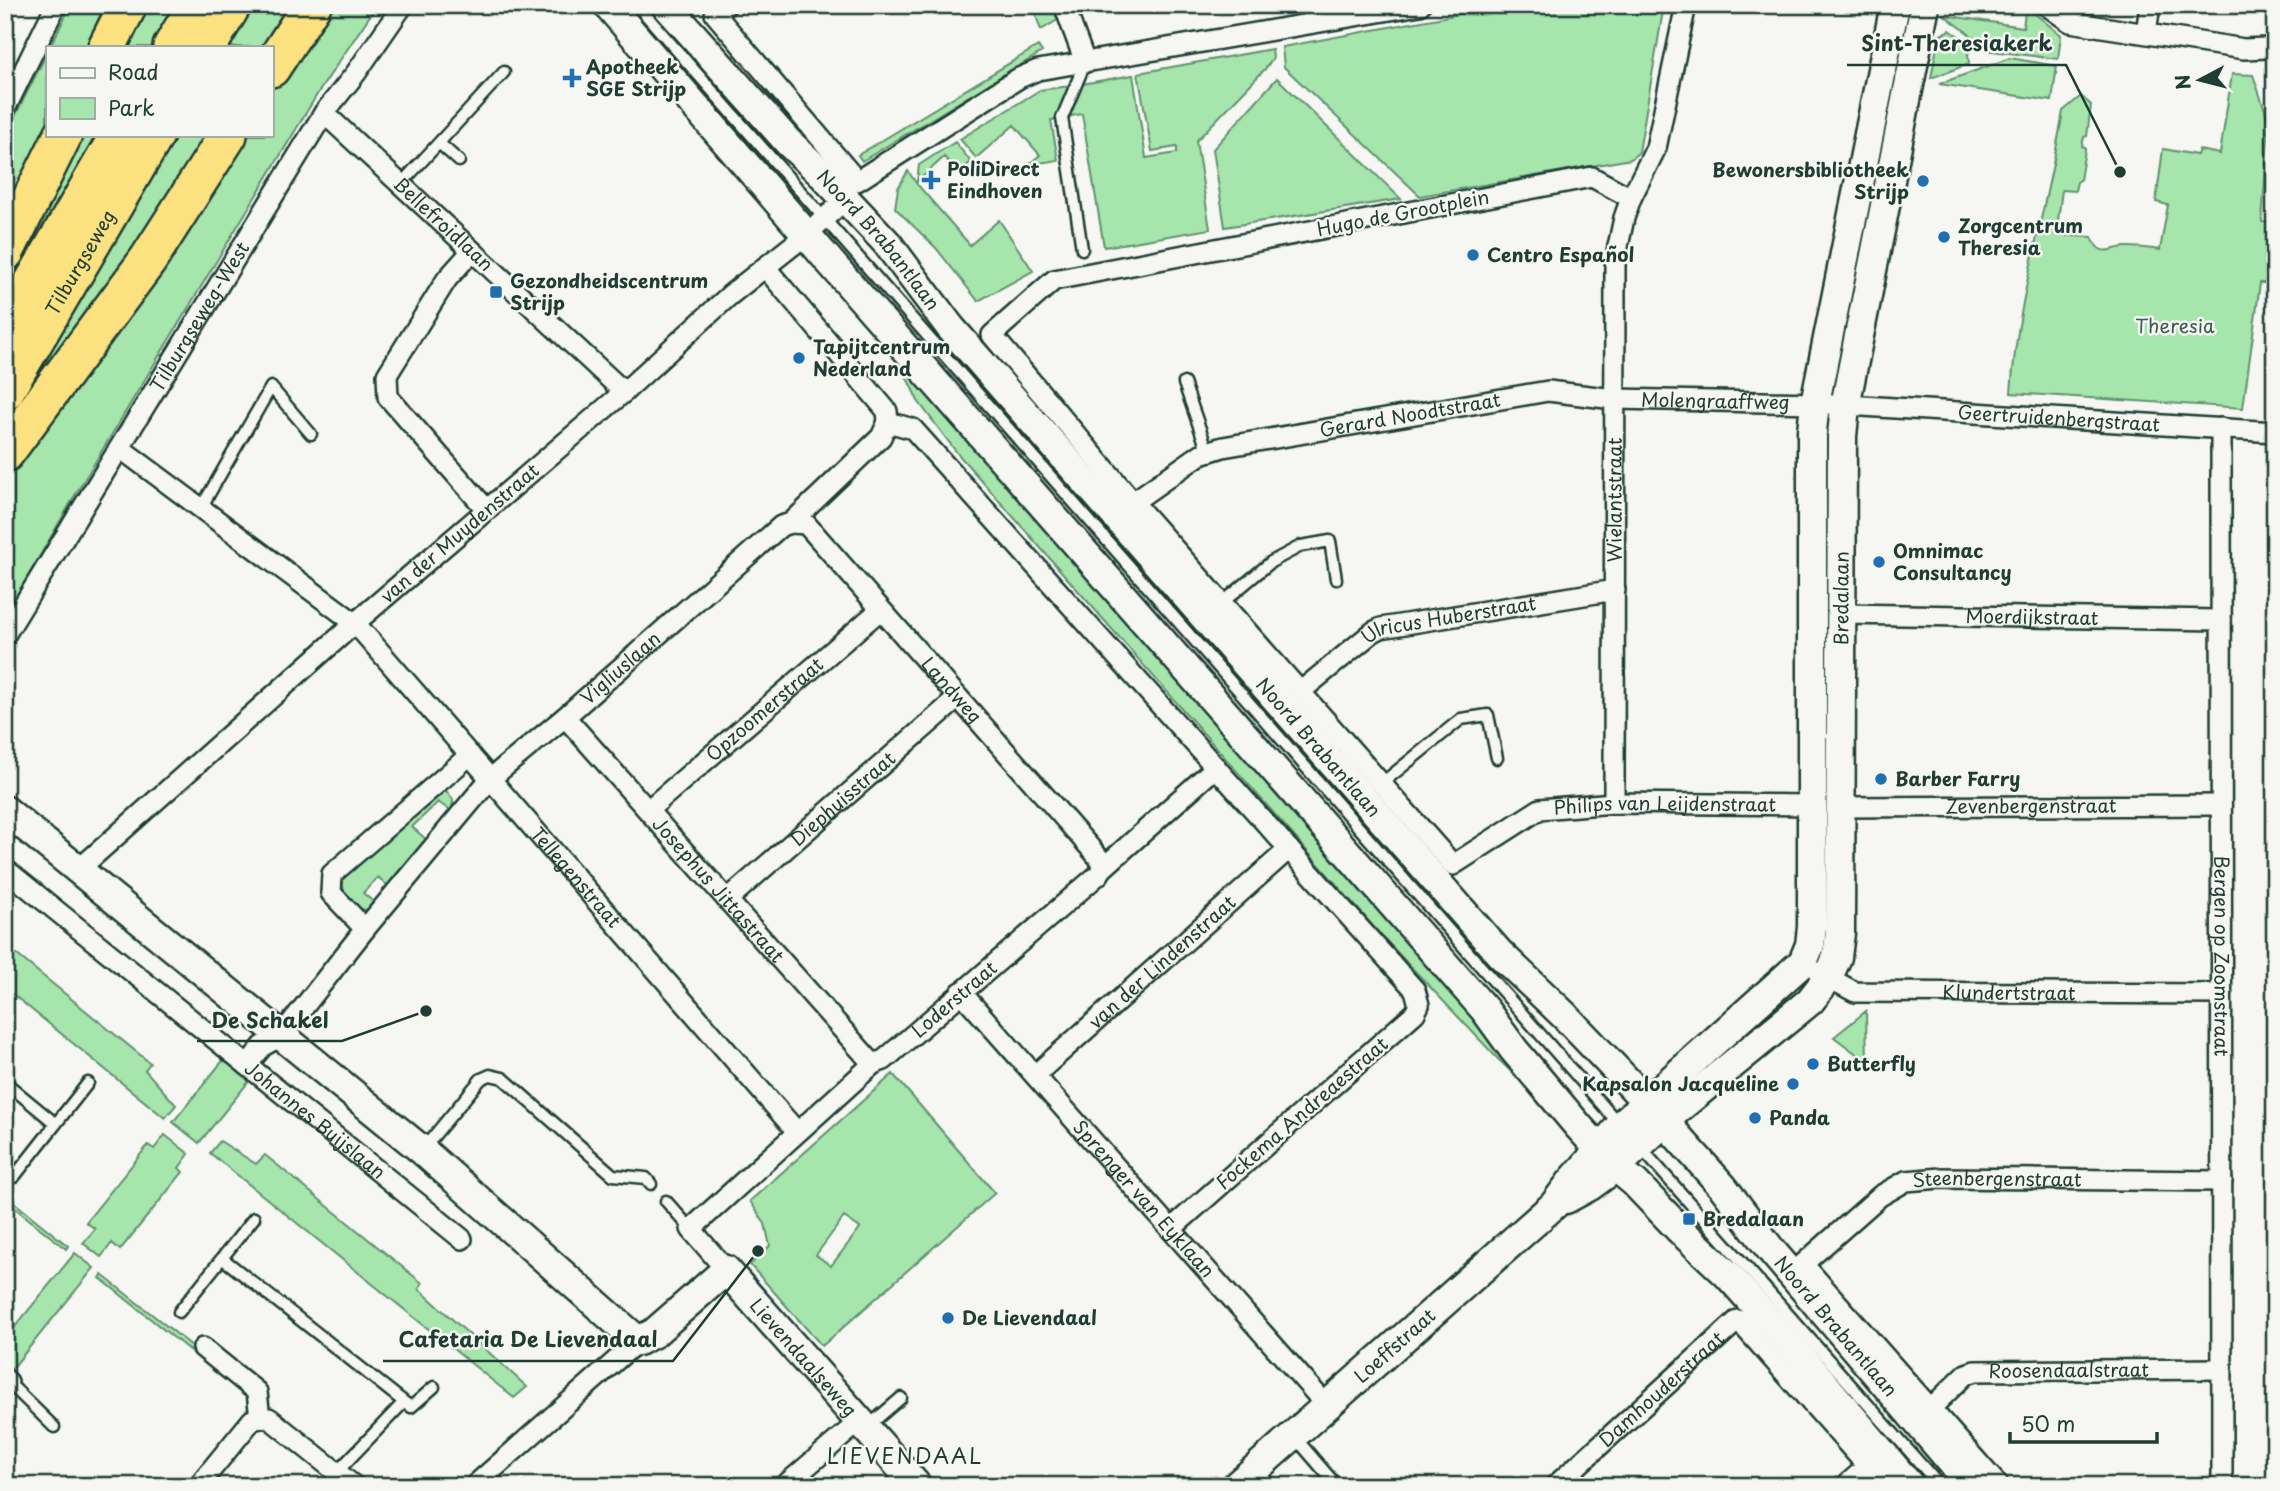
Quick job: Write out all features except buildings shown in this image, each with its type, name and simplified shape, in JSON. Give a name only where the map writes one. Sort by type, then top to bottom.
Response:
[{"type":"highway","points":[[108,46],[128,5]]},
{"type":"highway","points":[[173,46],[197,5]]},
{"type":"highway","points":[[208,46],[232,5]]},
{"type":"highway","points":[[273,65],[312,5]]},
{"type":"highway","points":[[5,252],[63,136]]},
{"type":"highway","name":"Tilburgseweg","points":[[5,331],[119,136]]},
{"type":"highway","name":"Tilburgseweg","points":[[5,391],[154,136]]},
{"type":"highway","points":[[5,453],[148,260],[227,136]]},
{"type":"street","points":[[5,109],[57,5]]},
{"type":"street","name":"Tilburgseweg-West","points":[[5,635],[324,113],[356,73],[403,5]]},
{"type":"street","name":"Noord Brabantlaan","points":[[608,5],[816,226],[1476,1000],[1514,1050],[1608,1158],[1728,1275],[1910,1486]]},
{"type":"street","name":"Noord Brabantlaan","points":[[666,5],[788,142],[851,190]]},
{"type":"street","points":[[1064,5],[1085,62]]},
{"type":"street","points":[[851,190],[1019,78],[1038,70],[1420,5]]},
{"type":"street","points":[[1631,198],[1656,148],[1686,5]]},
{"type":"street","name":"Bredalaan","points":[[1803,962],[1810,945],[1812,927],[1812,431],[1815,403],[1895,5]]},
{"type":"street","name":"Bredalaan","points":[[1655,1112],[1811,1001],[1828,978],[1837,957],[1840,933],[1842,436],[1845,406],[1925,5]]},
{"type":"street","points":[[2046,5],[2070,22],[2244,49],[2275,45]]},
{"type":"street","points":[[2146,33],[2150,5]]},
{"type":"street","name":"Noord Brabantlaan","points":[[721,10],[950,327],[1490,943],[1565,1016],[1723,1188],[1770,1250],[1972,1486]]},
{"type":"street","name":"Bellefroidlaan","points":[[324,113],[624,392]]},
{"type":"street","name":"Hugo de Grootplein","points":[[992,335],[1054,280],[1592,177],[1631,198]]},
{"type":"street","name":"van der Muydenstraat","points":[[78,870],[355,623],[624,392],[730,295],[816,226],[851,190]]},
{"type":"street","name":"Wielantstraat","points":[[1614,803],[1615,261],[1631,198]]},
{"type":"street","points":[[472,251],[447,279],[387,375],[388,397],[487,510]]},
{"type":"street","points":[[765,267],[887,411],[888,422],[913,429],[1289,849]]},
{"type":"street","name":"Noord Brabantlaan","points":[[992,335],[1133,502],[1453,865]]},
{"type":"street","name":"Gerard Noodtstraat","points":[[1133,502],[1201,454],[1223,447],[1548,391],[1614,399]]},
{"type":"street","name":"Molengraaffweg","points":[[1614,399],[1845,406]]},
{"type":"street","name":"Geertruidenbergstraat","points":[[1845,406],[2275,432]]},
{"type":"street","name":"Vigliuslaan","points":[[247,1065],[263,1046],[281,1036],[365,929],[490,779],[565,717],[782,526],[791,523],[881,438],[888,422]]},
{"type":"street","name":"Bergen op Zoomstraat","points":[[2221,428],[2222,1486]]},
{"type":"street","name":"Tellegenstraat","points":[[120,448],[355,623],[797,1132]]},
{"type":"street","name":"Landweg","points":[[791,523],[806,524],[1100,859],[1102,869]]},
{"type":"street","name":"Ulricus Huberstraat","points":[[1301,691],[1381,628],[1615,590]]},
{"type":"street","name":"Opzoomerstraat","points":[[648,810],[880,610]]},
{"type":"street","name":"Moerdijkstraat","points":[[1841,614],[2221,620]]},
{"type":"street","name":"Diephuisstraat","points":[[727,900],[958,698]]},
{"type":"street","name":"Josephus Jittastraat","points":[[565,717],[873,1064]]},
{"type":"street","points":[[365,929],[331,893],[332,874],[470,755]]},
{"type":"street","name":"Loderstraat","points":[[691,1229],[873,1064],[884,1060],[1099,874],[1216,767]]},
{"type":"street","name":"Philips van Leijdenstraat","points":[[1453,865],[1540,809],[1614,803],[1811,805]]},
{"type":"street","name":"Zevenbergenstraat","points":[[1840,807],[2221,805]]},
{"type":"street","points":[[5,810],[422,1151],[638,1341]]},
{"type":"street","name":"Fockema Andreaestraat","points":[[1171,1229],[1415,1013],[1419,1004],[1415,990],[1289,849]]},
{"type":"street","name":"van der Lindenstraat","points":[[1035,1075],[1289,849]]},
{"type":"street","name":"Johannes Buijslaan","points":[[5,869],[462,1239]]},
{"type":"street","points":[[1655,1112],[1803,962]]},
{"type":"street","name":"Klundertstraat","points":[[1803,962],[1855,992],[2221,994]]},
{"type":"street","name":"Sprenger van Eyklaan","points":[[961,992],[1327,1406]]},
{"type":"street","name":"Loeffstraat","points":[[1236,1486],[1554,1205],[1590,1186],[1608,1158],[1655,1112]]},
{"type":"street","name":"Steenbergenstraat","points":[[1803,1264],[1880,1196],[1906,1181],[1954,1178],[2222,1181]]},
{"type":"street","name":"Lievendaalseweg","points":[[691,1229],[916,1486]]},
{"type":"street","name":"Noord Brabantlaan","points":[[1803,1264],[1999,1486]]},
{"type":"street","points":[[474,1486],[638,1341],[654,1333],[726,1270]]},
{"type":"street","name":"Damhouderstraat","points":[[1555,1486],[1738,1320],[1868,1466]]},
{"type":"street","points":[[203,1348],[257,1392],[260,1418]]},
{"type":"street","name":"Roosendaalstraat","points":[[1931,1408],[1966,1374],[1975,1371],[2222,1369]]},
{"type":"street","points":[[198,1486],[252,1420],[260,1418],[269,1418],[354,1486]]},
{"type":"street","points":[[784,1486],[863,1425]]},
{"type":"street","points":[[1845,1486],[1868,1466],[1885,1486]]},
{"type":"lane","name":"Noord Brabantlaan","points":[[637,5],[816,226],[1218,669],[1940,1486]]},
{"type":"lane","points":[[1082,249],[1062,118],[1085,62]]},
{"type":"lane","points":[[400,185],[504,72]]},
{"type":"lane","points":[[439,143],[459,161]]},
{"type":"lane","points":[[1184,383],[1208,452]]},
{"type":"lane","points":[[201,508],[271,387],[311,434]]},
{"type":"lane","points":[[1222,603],[1271,562],[1301,546],[1329,541],[1336,579]]},
{"type":"lane","name":"Noord Brabantlaan","points":[[1381,784],[1461,719],[1488,715],[1497,758]]},
{"type":"lane","points":[[422,1151],[481,1079],[490,1075],[503,1078],[613,1175],[646,1178],[651,1184]]},
{"type":"lane","points":[[5,1082],[56,1124]]},
{"type":"lane","points":[[14,1177],[88,1083]]},
{"type":"lane","points":[[666,1201],[691,1229]]},
{"type":"lane","points":[[178,1312],[254,1219]]},
{"type":"lane","points":[[222,1258],[411,1408],[434,1387]]},
{"type":"lane","points":[[7,1380],[54,1427]]},
{"type":"lane","points":[[863,1425],[901,1398]]},
{"type":"lane","points":[[337,1472],[404,1402]]},
{"type":"lane","points":[[1293,1436],[1337,1486]]},
{"type":"green space","points":[[71,5],[109,5],[88,46],[50,46]]},
{"type":"green space","points":[[135,5],[186,5],[162,46],[114,46]]},
{"type":"green space","points":[[246,5],[303,5],[272,46],[222,46]]},
{"type":"green space","points":[[325,5],[377,5],[318,93],[5,616],[5,461],[231,136],[273,136],[273,76]]},
{"type":"green space","points":[[1032,5],[1054,5],[1059,19],[1041,30]]},
{"type":"green space","points":[[1508,5],[1664,5],[1639,152],[1631,159],[1420,196],[1284,67],[1282,47]]},
{"type":"green space","points":[[2025,12],[2034,13],[2061,35],[2058,59],[1992,51],[1944,15],[2023,27]]},
{"type":"green space","points":[[1950,30],[1972,46],[1968,54],[1969,64],[1931,78],[1939,36]]},
{"type":"green space","points":[[1038,46],[1042,52],[862,161],[858,155]]},
{"type":"green space","points":[[1272,49],[1273,58],[1265,69],[1196,141],[1210,229],[1104,247],[1082,114],[1067,117],[1082,84],[1133,75],[1146,158],[1177,153],[1177,147],[1152,151],[1138,73]]},
{"type":"green space","points":[[46,55],[46,130],[5,213],[5,136]]},
{"type":"green space","points":[[2010,58],[2057,66],[2052,101],[1939,84]]},
{"type":"green space","name":"Theresia","points":[[2232,74],[2253,75],[2269,122],[2262,222],[2275,223],[2275,283],[2260,283],[2243,408],[2011,393],[2026,287],[2063,111],[2081,96],[2091,105],[2087,136],[2084,137],[2082,146],[2085,150],[2080,180],[2075,191],[2062,190],[2056,235],[2092,237],[2099,248],[2107,251],[2126,247],[2160,250],[2168,205],[2156,202],[2163,149],[2197,155],[2199,150],[2220,154]]},
{"type":"green space","points":[[1277,78],[1401,199],[1225,227],[1213,149]]},
{"type":"green space","points":[[1070,86],[1057,119],[1051,120],[1058,160],[1028,165],[1040,155],[1014,125],[976,158],[960,139],[1040,90]]},
{"type":"green space","points":[[69,136],[109,136],[5,315],[5,264]]},
{"type":"green space","points":[[169,136],[211,136],[5,433],[5,415]]},
{"type":"green space","points":[[955,142],[971,162],[959,173],[944,157],[917,182],[919,165]]},
{"type":"green space","points":[[908,171],[970,245],[999,220],[1033,271],[978,301],[936,248],[895,208],[898,188]]},
{"type":"green space","points":[[891,344],[1562,1121],[1498,1059],[1380,934],[958,454],[918,401]]},
{"type":"green space","points":[[441,791],[447,792],[453,799],[452,812],[438,802],[412,827],[427,840],[389,887],[378,877],[363,893],[377,905],[368,910],[359,909],[344,893],[342,877]]},
{"type":"green space","points":[[5,945],[150,1063],[145,1070],[176,1105],[165,1118],[5,988]]},
{"type":"green space","points":[[1866,1011],[1867,1062],[1834,1037]]},
{"type":"green space","points":[[225,1058],[251,1079],[199,1143],[173,1122]]},
{"type":"green space","points":[[893,1074],[995,1193],[822,1346],[750,1265],[770,1246],[765,1224],[750,1201]],"holes":[[[844,1217],[860,1228],[831,1266],[816,1255]]]},
{"type":"green space","points":[[165,1135],[189,1154],[179,1168],[183,1172],[120,1250],[112,1243],[101,1257],[83,1243],[95,1229],[86,1222],[148,1145],[154,1149]]},
{"type":"green space","points":[[220,1141],[256,1164],[265,1155],[422,1283],[419,1289],[527,1387],[514,1398],[210,1153]]},
{"type":"green space","points":[[5,1195],[68,1246],[66,1249],[5,1200]]},
{"type":"green space","points":[[75,1253],[94,1268],[11,1370],[5,1365],[5,1339]]},
{"type":"green space","points":[[102,1275],[197,1350],[194,1354],[100,1278]]},
{"type":"place","name":"Apotheek SGE Strijp","points":[[572,78]]},
{"type":"place","name":"Sint-Theresiakerk","points":[[2120,172]]},
{"type":"place","name":"PoliDirect Eindhoven","points":[[931,180]]},
{"type":"place","name":"Bewonersbibliotheek Strijp","points":[[1923,181]]},
{"type":"place","name":"Zorgcentrum Theresia","points":[[1944,237]]},
{"type":"place","name":"Centro Español","points":[[1473,255]]},
{"type":"place","name":"Gezondheidscentrum Strijp","points":[[496,292]]},
{"type":"place","name":"Tapijtcentrum Nederland","points":[[799,358]]},
{"type":"place","name":"Omnimac Consultancy","points":[[1879,562]]},
{"type":"place","name":"Barber Farry","points":[[1881,779]]},
{"type":"place","name":"De Schakel","points":[[426,1011]]},
{"type":"place","name":"Butterfly","points":[[1813,1064]]},
{"type":"place","name":"Kapsalon Jacqueline","points":[[1793,1084]]},
{"type":"place","name":"Panda","points":[[1755,1118]]},
{"type":"place","name":"Bredalaan","points":[[1689,1219]]},
{"type":"place","name":"Cafetaria De Lievendaal","points":[[758,1251]]},
{"type":"place","name":"De Lievendaal","points":[[948,1318]]},
{"type":"district","name":"LIEVENDAAL","points":[[905,1457]]}]
